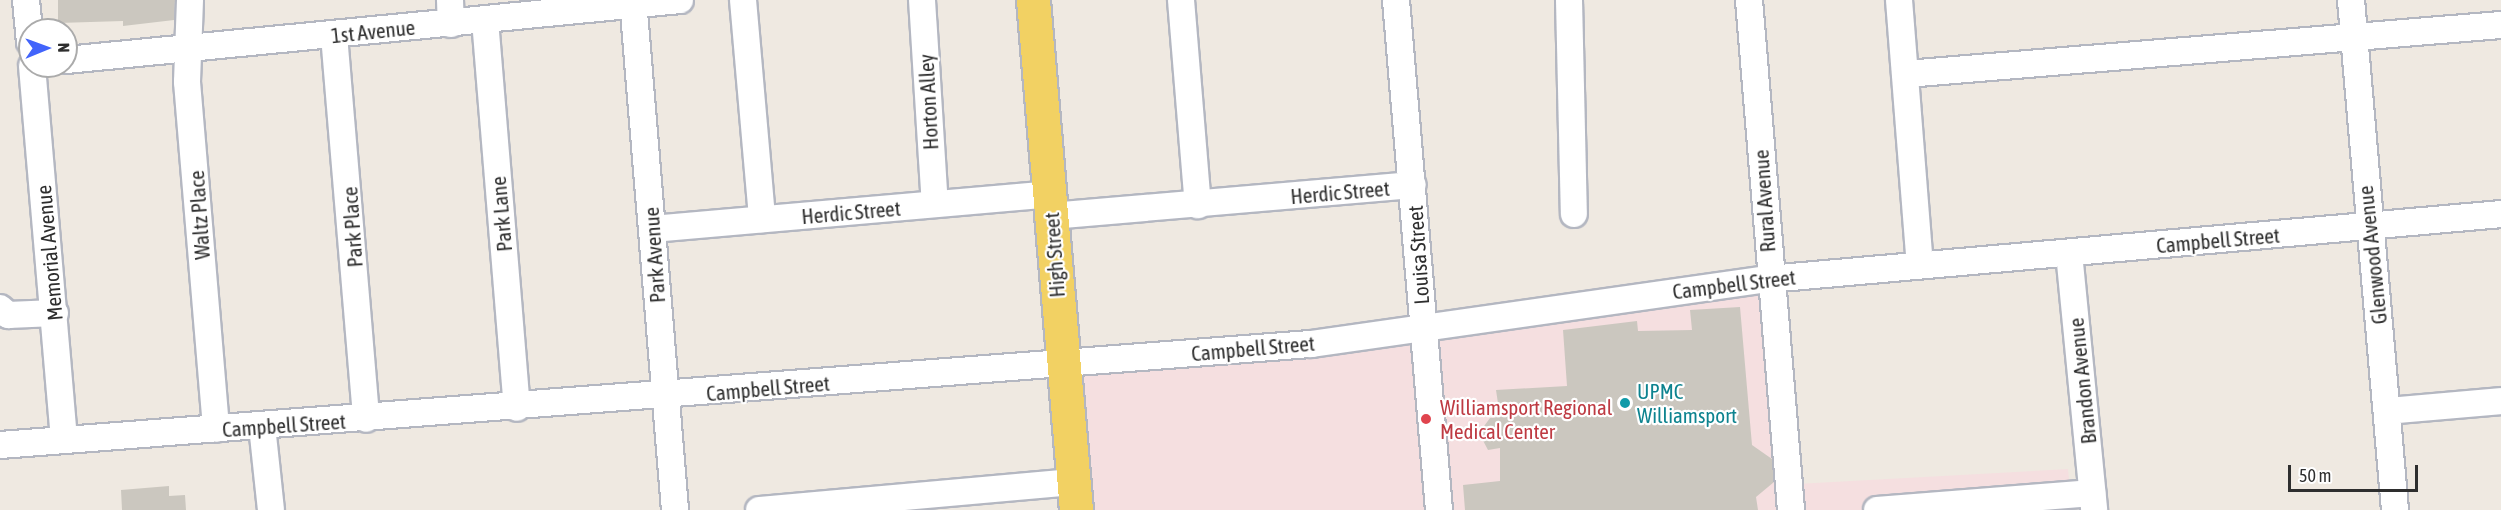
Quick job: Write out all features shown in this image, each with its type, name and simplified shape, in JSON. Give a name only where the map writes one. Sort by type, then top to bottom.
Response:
[{"type":"main road","name":"High Street","points":[[1034,0],[1061,364],[1075,496]]},
{"type":"street","points":[[26,0],[28,18]]},
{"type":"street","name":"Waltz Place","points":[[190,0],[188,48],[216,429]]},
{"type":"street","name":"1st Avenue","points":[[78,59],[334,35],[451,12],[485,20],[633,2],[680,0]]},
{"type":"street","points":[[743,0],[762,219]]},
{"type":"street","name":"Horton Alley","points":[[922,0],[935,204]]},
{"type":"street","points":[[1181,0],[1198,205]]},
{"type":"street","name":"Louisa Street","points":[[1396,0],[1439,510]]},
{"type":"street","points":[[1569,0],[1574,214]]},
{"type":"street","name":"Rural Avenue","points":[[1749,0],[1769,279],[1791,510]]},
{"type":"street","points":[[1899,0],[1920,265]]},
{"type":"street","name":"Glenwood Avenue","points":[[2351,0],[2367,227],[2395,510]]},
{"type":"street","name":"Park Avenue","points":[[633,2],[675,510]]},
{"type":"street","name":"Park Lane","points":[[485,20],[517,408]]},
{"type":"street","points":[[1906,74],[2354,41],[2501,25]]},
{"type":"street","name":"Park Place","points":[[334,35],[366,418]]},
{"type":"street","name":"Memorial Avenue","points":[[33,78],[55,313],[64,440]]},
{"type":"street","name":"Herdic Street","points":[[652,229],[935,204],[1198,205],[1413,185]]},
{"type":"street","name":"Campbell Street","points":[[0,445],[665,397],[1424,331],[1769,279],[2501,214]]},
{"type":"street","name":"Brandon Avenue","points":[[2069,253],[2093,502]]},
{"type":"street","points":[[0,309],[8,315],[55,313]]},
{"type":"street","points":[[2387,411],[2501,401]]},
{"type":"street","points":[[262,426],[271,510]]},
{"type":"street","points":[[759,510],[1075,496]]},
{"type":"street","points":[[1877,510],[2093,502]]},
{"type":"shaded area","name":"Williamsport Regional Medical Center","points":[[1761,288],[1778,485],[2068,469],[2072,510],[1087,510],[1075,370]]},
{"type":"building","points":[[58,0],[175,0],[174,20],[123,26],[123,21],[78,22],[78,18],[58,18]]},
{"type":"building","name":"UPMC Williamsport","points":[[1740,307],[1752,445],[1772,459],[1774,482],[1756,497],[1758,510],[1465,510],[1463,485],[1500,481],[1500,448],[1488,450],[1479,433],[1490,418],[1500,417],[1496,390],[1567,386],[1563,330],[1637,321],[1638,331],[1692,330],[1690,310]]},
{"type":"building","points":[[169,486],[169,496],[185,495],[186,510],[122,510],[121,490]]},
{"type":"place","name":"UPMC Williamsport","points":[[1625,403]]},
{"type":"place","name":"Williamsport Regional Medical Center","points":[[1426,419]]}]
